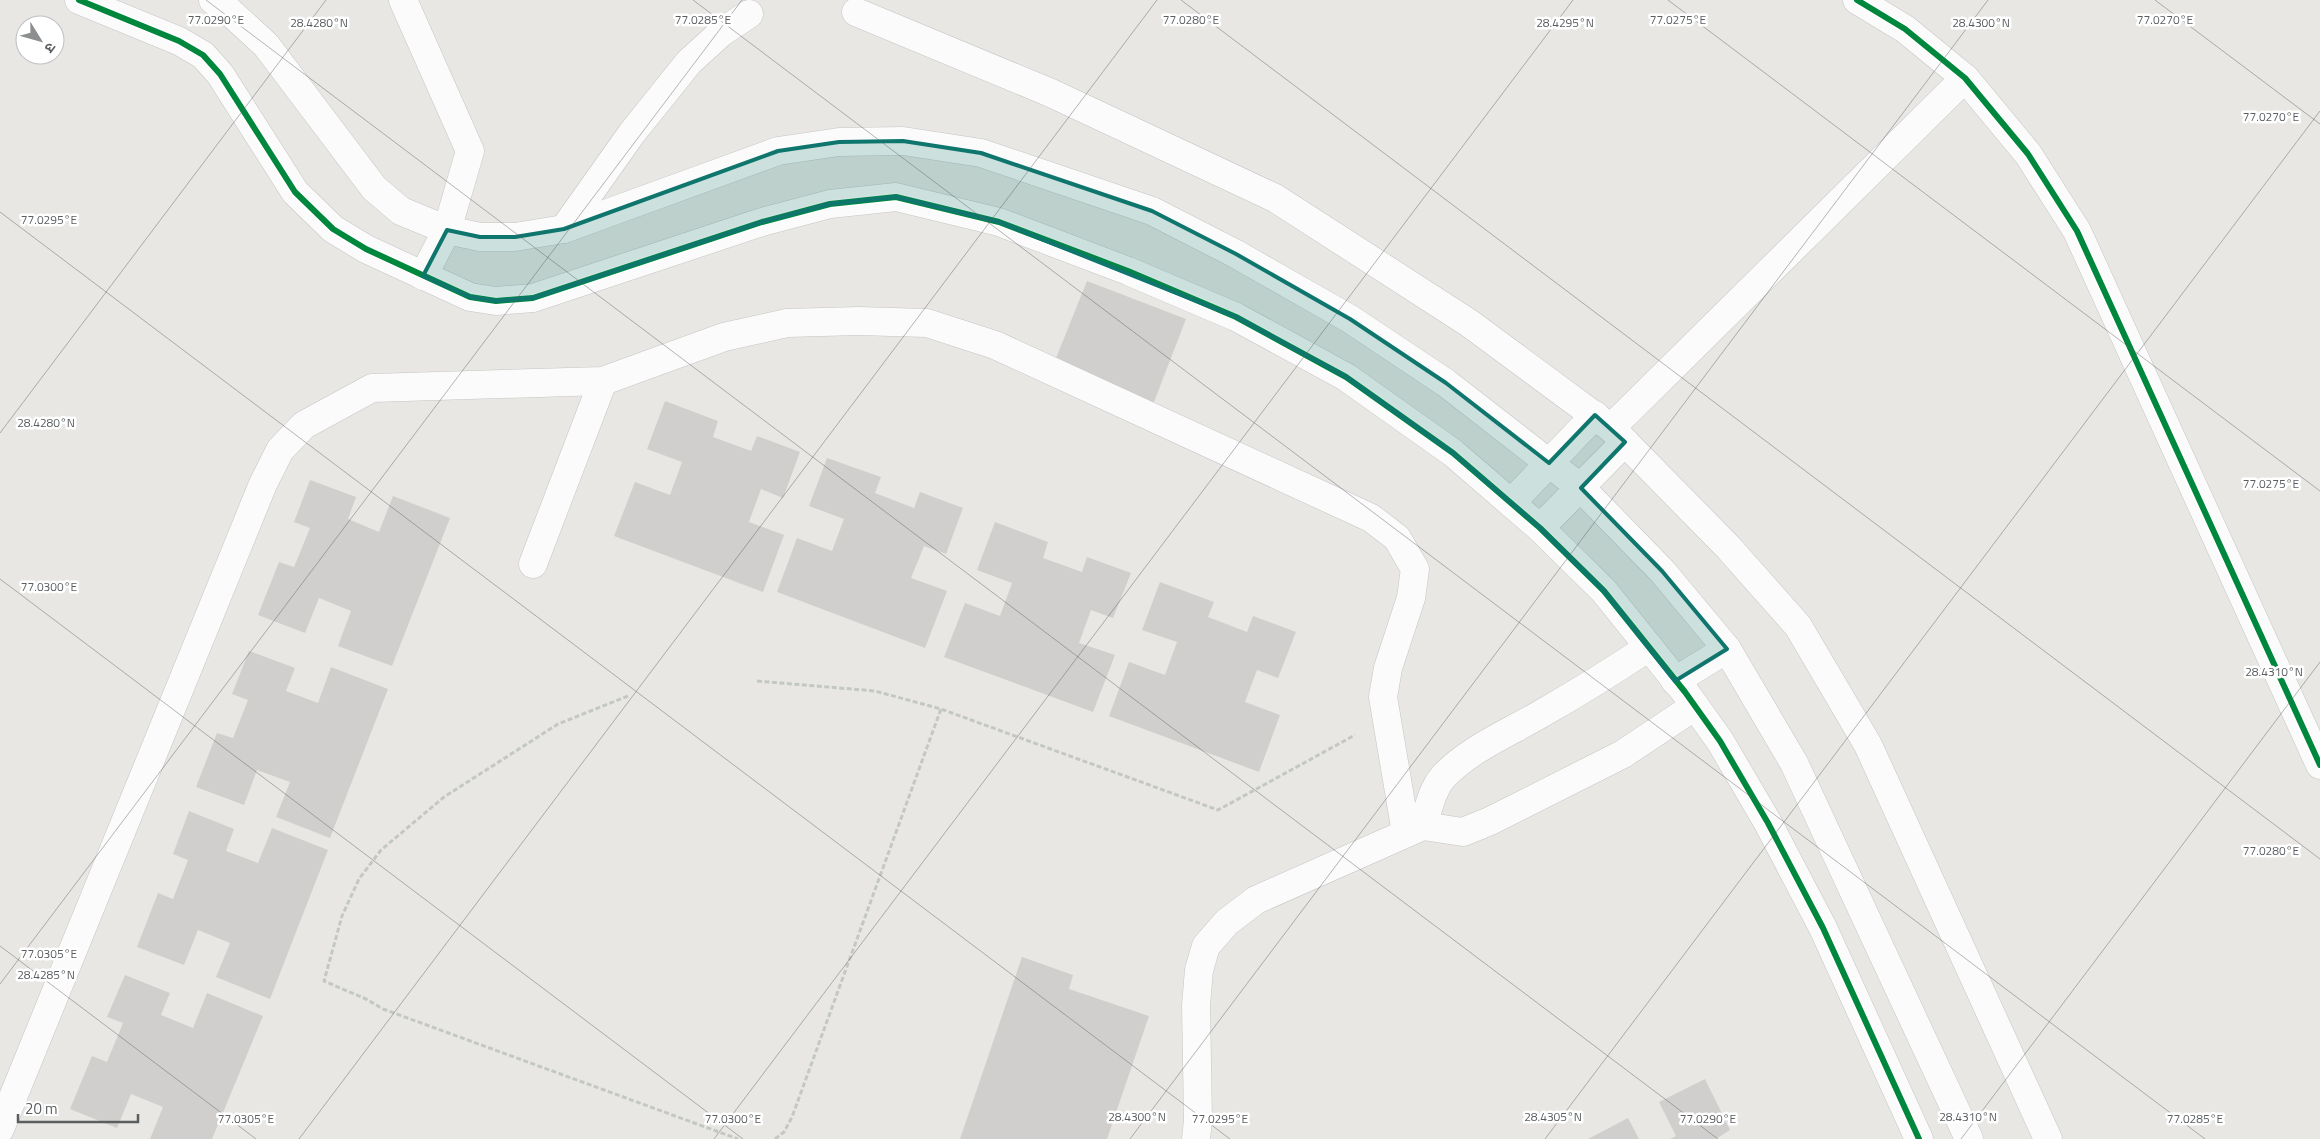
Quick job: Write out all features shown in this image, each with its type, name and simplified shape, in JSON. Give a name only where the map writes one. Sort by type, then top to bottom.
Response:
[{"type":"street","points":[[79,0],[179,41],[203,55],[220,74],[295,192],[333,229],[366,249],[470,297],[496,301],[533,298],[762,222],[830,204],[896,197],[999,222],[1128,271],[1236,317],[1346,377],[1453,453],[1540,528],[1604,591],[1676,680],[1720,741],[1768,823],[1823,928],[1919,1139]]},
{"type":"street","points":[[213,0],[230,12],[266,46],[374,188],[401,211],[446,230],[480,237],[515,237],[564,229],[778,151],[839,142],[903,141],[981,153],[1152,212],[1236,254],[1350,318],[1446,383],[1580,488],[1662,571],[1727,649],[1794,763],[1969,1139]]},
{"type":"street","points":[[403,0],[470,151],[446,230],[423,276]]},
{"type":"street","points":[[1857,0],[1905,29],[1965,78],[2028,154],[2077,231],[2320,765]]},
{"type":"street","points":[[856,12],[1051,93],[1275,198],[1468,323],[1610,428],[1728,547],[1798,626],[1868,745],[2048,1139]]},
{"type":"street","points":[[564,229],[632,133],[690,62],[722,32],[749,14]]},
{"type":"street","points":[[1511,502],[1549,463],[1610,428],[1965,78]]},
{"type":"street","points":[[0,1129],[256,502],[280,450],[304,425],[372,388],[602,381],[724,337],[787,323],[858,321],[927,324],[995,345],[1371,518],[1398,538],[1415,569],[1410,598],[1388,668],[1383,697],[1386,718],[1414,829]]},
{"type":"street","points":[[533,564],[602,381]]},
{"type":"street","points":[[1540,528],[1580,488],[1610,428]]},
{"type":"street","points":[[1414,829],[1443,777],[1463,761],[1509,730],[1533,719],[1579,692],[1649,647]]},
{"type":"street","points":[[1676,680],[1727,649]]},
{"type":"street","points":[[1196,1139],[1198,1120],[1196,1006],[1199,970],[1206,946],[1227,922],[1256,900],[1414,829],[1463,832],[1490,821],[1623,754],[1695,706]]},
{"type":"path","points":[[757,681],[875,691],[941,709],[1218,810],[1386,718]]},
{"type":"path","points":[[628,696],[558,724],[444,797],[380,850],[359,879],[342,916],[324,981],[366,999],[383,1009],[738,1139]]},
{"type":"path","points":[[775,1139],[784,1132],[792,1117],[941,709]]},
{"type":"highlighted area","points":[[903,141],[981,153],[1152,211],[1236,254],[1350,319],[1446,383],[1549,463],[1595,415],[1625,442],[1581,488],[1662,571],[1727,649],[1675,681],[1604,591],[1540,528],[1453,453],[1346,377],[1236,317],[999,222],[896,197],[830,204],[762,222],[533,298],[496,301],[470,297],[423,276],[447,230],[480,237],[515,237],[564,229],[778,151],[839,142]]},
{"type":"building","points":[[1087,281],[1186,319],[1152,407],[1052,368]]},
{"type":"building","points":[[665,401],[718,421],[713,437],[751,451],[757,436],[800,452],[783,498],[761,489],[749,522],[784,535],[763,592],[614,536],[635,482],[670,495],[682,462],[647,449]]},
{"type":"building","points":[[827,458],[881,477],[875,493],[914,508],[920,492],[963,508],[946,554],[924,546],[911,578],[947,591],[925,648],[777,592],[797,538],[832,551],[844,519],[809,506]]},
{"type":"building","points":[[310,480],[356,497],[348,519],[379,532],[393,496],[450,518],[392,666],[338,646],[351,611],[319,598],[305,633],[258,615],[279,562],[294,567],[310,528],[294,522]]},
{"type":"building","points":[[995,522],[1048,542],[1043,558],[1082,572],[1087,557],[1131,573],[1113,618],[1091,610],[1079,643],[1115,655],[1093,712],[944,657],[965,603],[1000,616],[1012,583],[977,570]]},
{"type":"building","points":[[1160,582],[1214,602],[1208,617],[1247,632],[1253,616],[1296,632],[1278,678],[1257,670],[1245,702],[1280,715],[1259,772],[1109,716],[1129,662],[1165,675],[1177,642],[1142,630]]},
{"type":"building","points":[[249,651],[295,668],[286,691],[318,703],[331,667],[388,689],[330,838],[276,817],[290,782],[257,770],[244,805],[196,787],[217,733],[233,738],[248,700],[232,694]]},
{"type":"building","points":[[189,811],[234,829],[226,851],[258,863],[272,828],[328,850],[270,999],[216,977],[230,943],[198,930],[184,965],[137,947],[158,893],[173,899],[188,860],[173,854]]},
{"type":"building","points":[[1022,957],[1073,975],[1069,989],[1149,1016],[1107,1139],[960,1139]]},
{"type":"building","points":[[125,975],[170,993],[161,1015],[193,1028],[207,993],[263,1016],[212,1139],[150,1139],[163,1107],[131,1094],[117,1128],[70,1109],[92,1056],[107,1062],[123,1023],[107,1017]]},
{"type":"building","points":[[1705,1079],[1730,1130],[1716,1139],[1670,1139],[1676,1136],[1659,1102]]},
{"type":"building","points":[[1628,1118],[1639,1139],[1588,1139]]},
{"type":"cycle path","points":[[79,0],[179,41],[203,55],[220,74],[295,192],[333,229],[366,249],[470,297],[496,301],[533,298],[762,222],[830,204],[896,197],[999,222],[1128,271],[1236,317],[1346,377],[1453,453],[1540,528],[1604,591],[1685,692],[1720,741],[1768,823],[1823,928],[1919,1139]]},
{"type":"cycle path","points":[[1857,0],[1905,29],[1965,78],[2028,154],[2077,231],[2320,765]]}]
